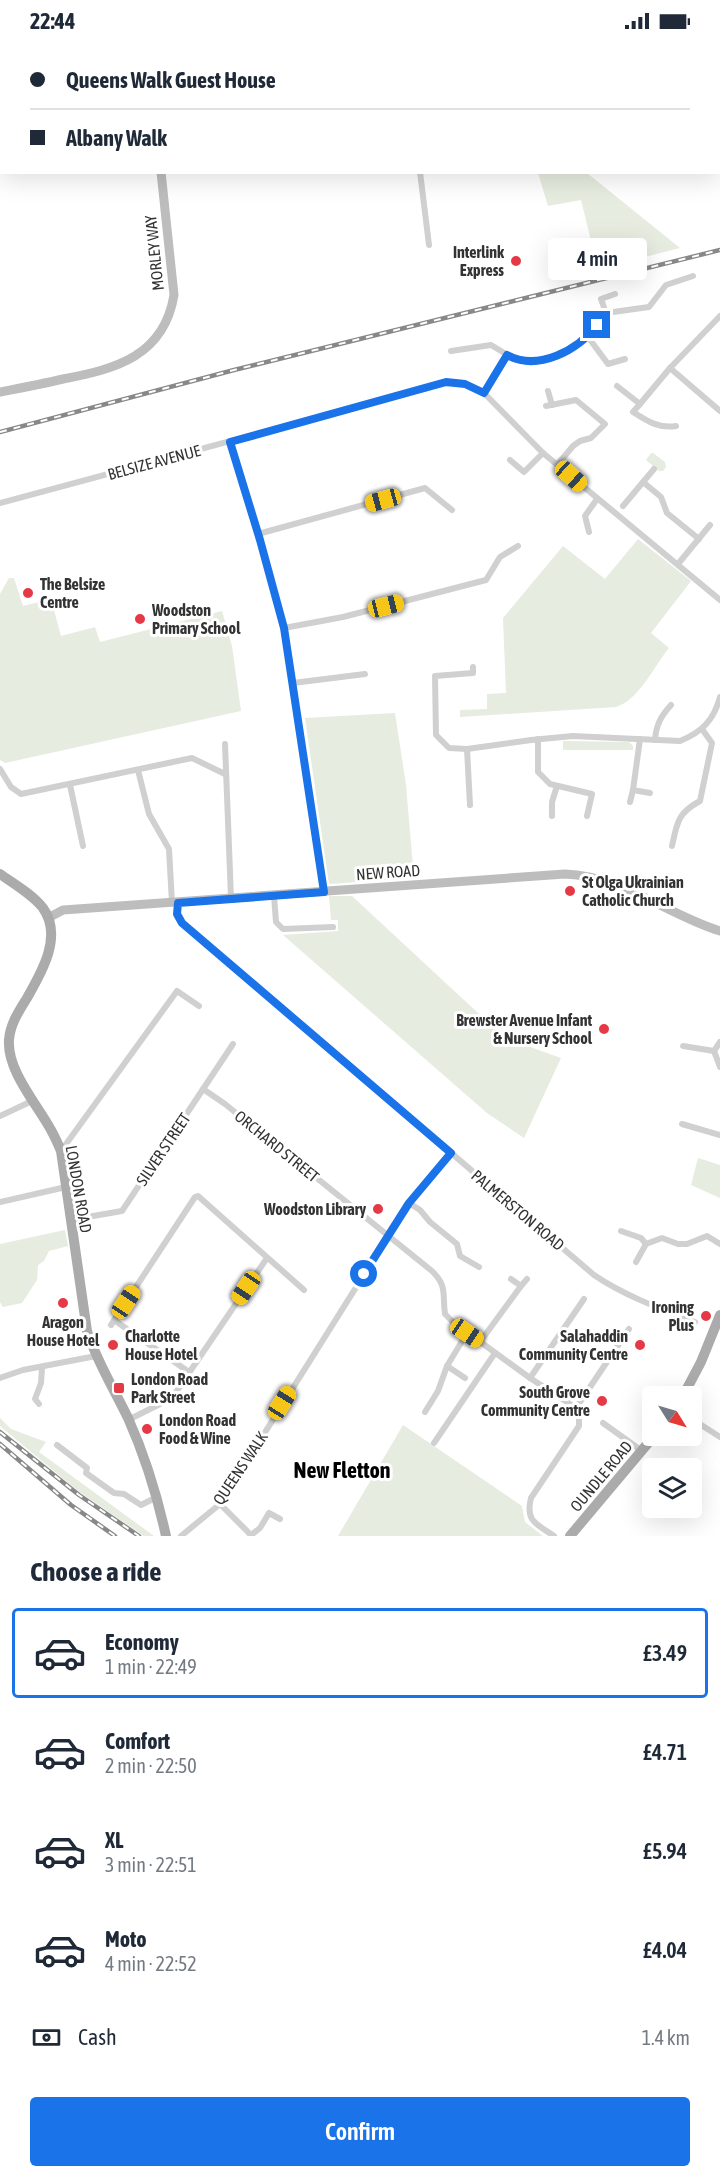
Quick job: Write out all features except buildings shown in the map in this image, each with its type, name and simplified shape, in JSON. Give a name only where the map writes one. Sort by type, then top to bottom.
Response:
[{"type":"main road","points":[[0,874],[36,901],[48,918]]},
{"type":"main road","name":"LONDON ROAD","points":[[48,918],[52,935],[50,947],[33,986],[12,1024],[9,1041],[12,1061],[61,1151],[84,1314],[96,1356],[145,1460],[166,1536]]},
{"type":"main road","points":[[688,1386],[716,1336],[720,1315]]},
{"type":"main road","name":"OUNDLE ROAD","points":[[570,1536],[646,1446]]},
{"type":"street","name":"MORLEY WAY","points":[[0,392],[115,367],[139,355],[158,334],[171,311],[174,295],[160,174]]},
{"type":"street","points":[[420,174],[429,245]]},
{"type":"street","points":[[452,351],[491,345],[507,355],[535,362],[564,353],[588,337],[606,313],[649,307],[666,285],[693,276]]},
{"type":"street","points":[[606,313],[602,299],[615,294]]},
{"type":"street","points":[[676,426],[660,427],[633,412],[670,368],[720,316]]},
{"type":"street","points":[[588,337],[608,364],[625,359]]},
{"type":"street","points":[[507,355],[484,393],[543,453],[720,600]]},
{"type":"street","points":[[670,368],[720,411]]},
{"type":"street","name":"BELSIZE AVENUE","points":[[0,503],[446,382],[465,384],[484,393]]},
{"type":"street","points":[[617,386],[640,404]]},
{"type":"street","points":[[548,392],[549,406],[576,400],[608,426],[591,438],[573,446],[558,464]]},
{"type":"street","points":[[230,442],[284,628],[324,892]]},
{"type":"street","points":[[510,460],[524,472],[543,453]]},
{"type":"street","points":[[623,506],[654,469]]},
{"type":"street","points":[[643,482],[661,497],[667,513],[699,539]]},
{"type":"street","points":[[258,534],[425,488],[452,510]]},
{"type":"street","points":[[589,532],[585,516],[597,499]]},
{"type":"street","points":[[678,564],[710,525]]},
{"type":"street","points":[[284,628],[343,617],[486,580],[500,557],[518,546]]},
{"type":"street","points":[[473,667],[473,673],[435,676],[436,735],[449,748],[467,749],[573,736],[680,741],[702,729],[716,711],[720,697]]},
{"type":"street","points":[[293,683],[365,674]]},
{"type":"street","points":[[655,740],[660,718],[671,705]]},
{"type":"street","points":[[672,846],[678,820],[686,808],[700,801],[712,743],[702,729]]},
{"type":"street","points":[[538,739],[538,772],[550,784],[592,794],[587,816]]},
{"type":"street","points":[[630,802],[640,739]]},
{"type":"street","points":[[225,744],[231,898]]},
{"type":"street","points":[[467,749],[470,805]]},
{"type":"street","points":[[0,769],[11,787],[21,794],[192,758],[225,774]]},
{"type":"street","points":[[138,770],[148,814],[170,849],[175,903]]},
{"type":"street","points":[[70,785],[83,846]]},
{"type":"street","points":[[552,816],[552,802],[557,786]]},
{"type":"street","points":[[633,790],[650,793]]},
{"type":"street","name":"NEW ROAD","points":[[48,918],[63,910],[579,874],[633,892],[720,931]]},
{"type":"street","points":[[274,896],[276,922],[283,929],[333,927]]},
{"type":"street","name":"PALMERSTON ROAD","points":[[175,903],[182,923],[606,1283],[651,1305],[695,1322]]},
{"type":"street","points":[[61,1151],[177,991],[199,1006]]},
{"type":"street","points":[[714,1051],[720,1042]]},
{"type":"street","name":"SILVER STREET","points":[[70,1220],[122,1211],[233,1044]]},
{"type":"street","points":[[683,1046],[714,1051]]},
{"type":"street","points":[[714,1051],[720,1067]]},
{"type":"street","name":"ORCHARD STREET","points":[[203,1089],[225,1104],[440,1278],[445,1290],[445,1314],[467,1333]]},
{"type":"street","points":[[0,1116],[32,1101]]},
{"type":"street","points":[[682,1124],[720,1135]]},
{"type":"street","name":"QUEENS WALK","points":[[181,1536],[220,1504],[409,1203],[451,1153]]},
{"type":"street","points":[[0,1202],[66,1187]]},
{"type":"street","points":[[189,1372],[112,1322],[195,1197],[198,1196],[304,1290]]},
{"type":"street","points":[[409,1203],[420,1210],[430,1222],[457,1244],[460,1256],[479,1267]]},
{"type":"street","points":[[621,1231],[641,1238],[646,1244]]},
{"type":"street","points":[[636,1262],[646,1244],[662,1238],[678,1244],[687,1244],[707,1236],[720,1244]]},
{"type":"street","points":[[128,1420],[172,1398],[267,1258]]},
{"type":"street","points":[[512,1279],[521,1286]]},
{"type":"street","points":[[480,1342],[526,1279]]},
{"type":"street","points":[[530,1378],[584,1299]]},
{"type":"street","points":[[576,1408],[629,1329]]},
{"type":"street","points":[[425,1412],[438,1391],[447,1366],[467,1333],[576,1408],[579,1426],[531,1498],[528,1508],[533,1521],[554,1536]]},
{"type":"street","points":[[614,1350],[626,1358]]},
{"type":"street","points":[[434,1443],[495,1353]]},
{"type":"street","points":[[0,1378],[96,1356]]},
{"type":"street","points":[[447,1366],[465,1378]]},
{"type":"street","points":[[34,1400],[41,1383],[42,1368]]},
{"type":"street","points":[[603,1423],[642,1451]]},
{"type":"street","points":[[702,1425],[720,1437]]},
{"type":"street","points":[[57,1445],[87,1468],[86,1473],[114,1493],[124,1494],[141,1505],[157,1497]]},
{"type":"street","points":[[220,1504],[251,1536],[260,1528],[269,1513],[280,1519]]},
{"type":"shaded area","points":[[538,174],[588,174],[680,248],[598,269],[581,200],[548,206]]},
{"type":"shaded area","points":[[651,453],[665,462],[666,467],[663,471],[659,471],[646,460]]},
{"type":"shaded area","points":[[638,539],[691,581],[651,633],[669,648],[632,697],[616,707],[460,717],[460,710],[487,709],[487,694],[506,693],[503,618],[563,546],[605,579]]},
{"type":"shaded area","points":[[9,578],[14,578],[23,606],[51,599],[61,636],[95,627],[100,642],[222,611],[232,646],[241,711],[5,763],[0,760],[0,594]]},
{"type":"shaded area","points":[[395,713],[406,785],[414,878],[329,884],[305,718]]},
{"type":"shaded area","points":[[563,741],[629,742],[633,750],[563,750]]},
{"type":"shaded area","points":[[329,896],[352,896],[505,1038],[561,1058],[524,1138],[487,1113],[283,935],[338,931],[338,920],[331,920]]},
{"type":"shaded area","points":[[698,1158],[720,1165],[720,1198],[691,1185]]},
{"type":"shaded area","points":[[65,1230],[68,1246],[49,1251],[44,1261],[38,1265],[37,1280],[22,1303],[3,1307],[0,1302],[0,1244]]},
{"type":"shaded area","points":[[0,1418],[11,1429],[46,1442],[39,1452],[154,1536],[144,1536],[78,1491],[0,1426]]},
{"type":"shaded area","points":[[403,1425],[522,1506],[525,1522],[543,1536],[338,1536]]},
{"type":"railway","points":[[0,432],[234,370],[720,250]]},
{"type":"railway","points":[[0,1432],[79,1495],[139,1536]]},
{"type":"railway","points":[[0,1444],[71,1505],[115,1536]]},
{"type":"place","name":"Interlink Express","points":[[516,261]]},
{"type":"place","name":"The Belsize Centre","points":[[28,593]]},
{"type":"place","name":"Woodston Primary School","points":[[140,619]]},
{"type":"place","name":"St Olga Ukrainian Catholic Church","points":[[570,891]]},
{"type":"place","name":"Brewster Avenue Infant & Nursery School","points":[[604,1029]]},
{"type":"place","name":"Woodston Library","points":[[378,1209]]},
{"type":"place","name":"Aragon House Hotel","points":[[63,1303]]},
{"type":"place","name":"Ironing Plus","points":[[706,1316]]},
{"type":"place","name":"Charlotte House Hotel","points":[[113,1345]]},
{"type":"place","name":"Salahaddin Community Centre","points":[[640,1345]]},
{"type":"place","name":"London Road Park Street","points":[[119,1388]]},
{"type":"place","name":"South Grove Community Centre","points":[[602,1401]]},
{"type":"place","name":"London Road Food & Wine","points":[[147,1429]]},
{"type":"district","name":"New Fletton","points":[[342,1470]]},
{"type":"route","points":[[364,1274],[414,1196],[451,1153],[182,923],[177,914],[178,903],[324,892],[284,628],[230,442],[446,382],[465,384],[484,393],[507,355],[535,362],[564,353],[588,337],[597,325]]}]
